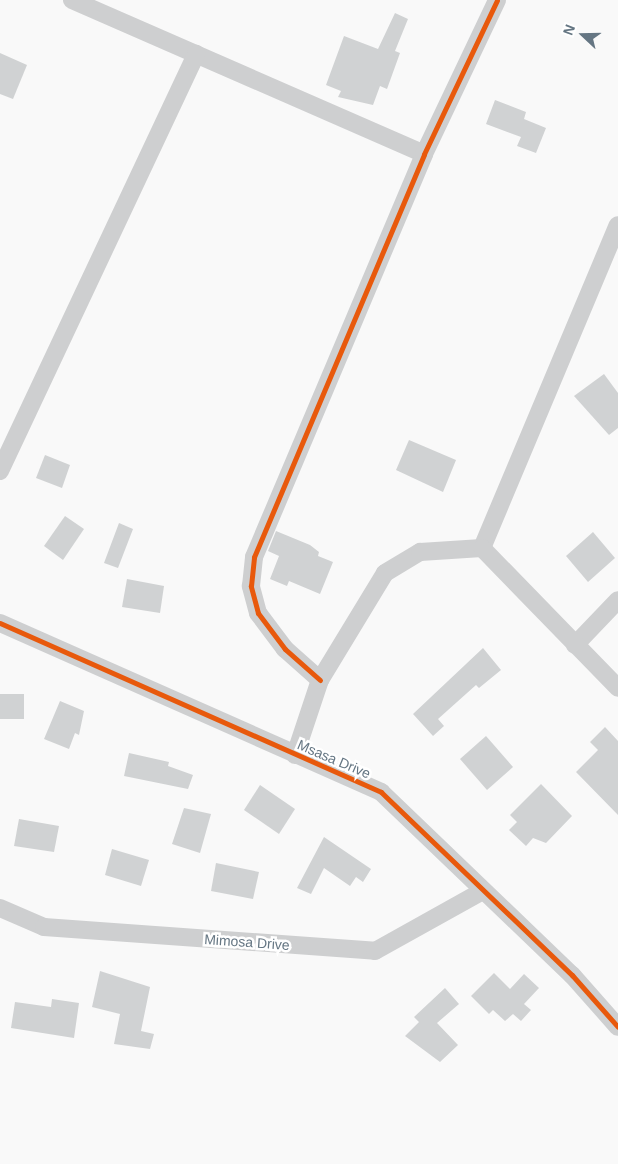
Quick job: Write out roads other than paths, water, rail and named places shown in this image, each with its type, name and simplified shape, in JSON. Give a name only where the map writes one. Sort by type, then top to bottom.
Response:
[{"type":"street","points":[[72,0],[424,154]]},
{"type":"street","points":[[320,680],[285,648],[258,613],[251,586],[254,557],[424,154],[497,0]]},
{"type":"street","points":[[0,472],[196,54]]},
{"type":"street","points":[[482,548],[618,225]]},
{"type":"street","points":[[295,755],[320,680],[394,564],[420,552],[482,548],[618,688]]},
{"type":"street","points":[[575,644],[618,600]]},
{"type":"street","name":"Msasa Drive","points":[[0,624],[381,792],[572,975],[618,1027]]},
{"type":"street","name":"Mimosa Drive","points":[[0,908],[44,927],[375,951],[483,891]]}]
